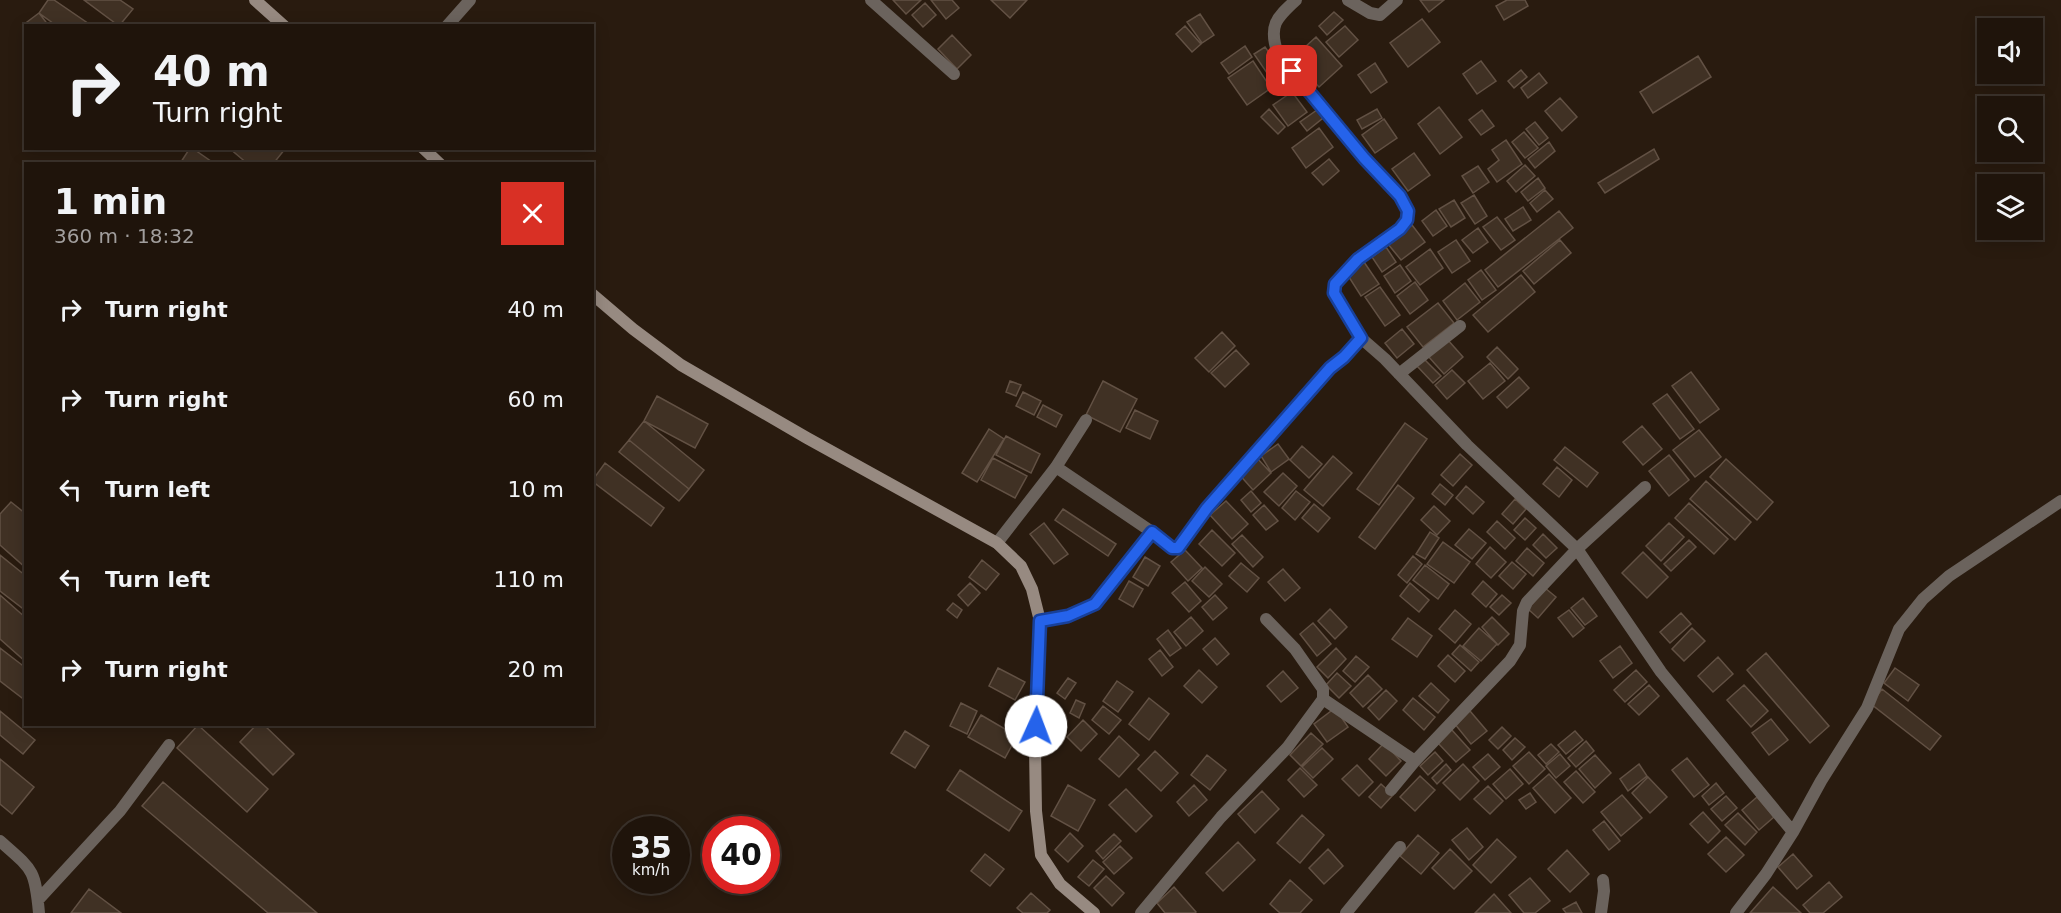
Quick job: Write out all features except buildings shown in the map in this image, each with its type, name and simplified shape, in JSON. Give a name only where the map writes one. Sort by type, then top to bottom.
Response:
[{"type":"street","points":[[255,0],[282,24]]},
{"type":"street","points":[[449,24],[470,0]]},
{"type":"street","points":[[871,0],[954,74]]},
{"type":"street","points":[[1296,0],[1280,15],[1273,27],[1278,54],[1364,158],[1400,196],[1408,211],[1407,220],[1400,229],[1358,259],[1335,284],[1334,293],[1361,338],[1370,344],[1467,445],[1577,549],[1660,672],[1793,832]]},
{"type":"street","points":[[1347,0],[1370,13],[1380,15],[1397,0]]},
{"type":"street","points":[[425,150],[438,162]]},
{"type":"street","points":[[594,296],[681,365],[997,543],[1021,566],[1032,589],[1040,621],[1035,747],[1036,811],[1041,855],[1060,884],[1094,913]]},
{"type":"street","points":[[1399,374],[1460,326]]},
{"type":"street","points":[[1056,467],[1172,548],[1178,548],[1207,508],[1330,368],[1344,357],[1361,338]]},
{"type":"street","points":[[997,543],[1056,467],[1086,420]]},
{"type":"street","points":[[1391,790],[1415,760],[1510,661],[1520,645],[1523,611],[1527,602],[1577,549],[1645,487]]},
{"type":"street","points":[[1736,913],[1766,874],[1793,832],[1821,781],[1867,708],[1899,629],[1923,599],[1949,576],[2061,501]]},
{"type":"street","points":[[1040,621],[1068,616],[1095,604],[1152,532]]},
{"type":"street","points":[[1141,913],[1221,817],[1287,748],[1323,699],[1323,689],[1318,681],[1295,649],[1266,619]]},
{"type":"street","points":[[1323,699],[1415,760]]},
{"type":"street","points":[[38,907],[120,811],[169,745]]},
{"type":"street","points":[[0,841],[32,871],[36,881],[38,907]]},
{"type":"street","points":[[1346,913],[1400,847]]},
{"type":"street","points":[[1601,913],[1603,880]]},
{"type":"route","points":[[1036,726],[1040,621],[1068,616],[1095,604],[1152,532],[1172,548],[1178,548],[1207,508],[1330,368],[1344,357],[1361,338],[1334,293],[1335,284],[1337,279],[1358,259],[1400,229],[1407,220],[1408,211],[1400,196],[1364,158],[1292,71]]}]
